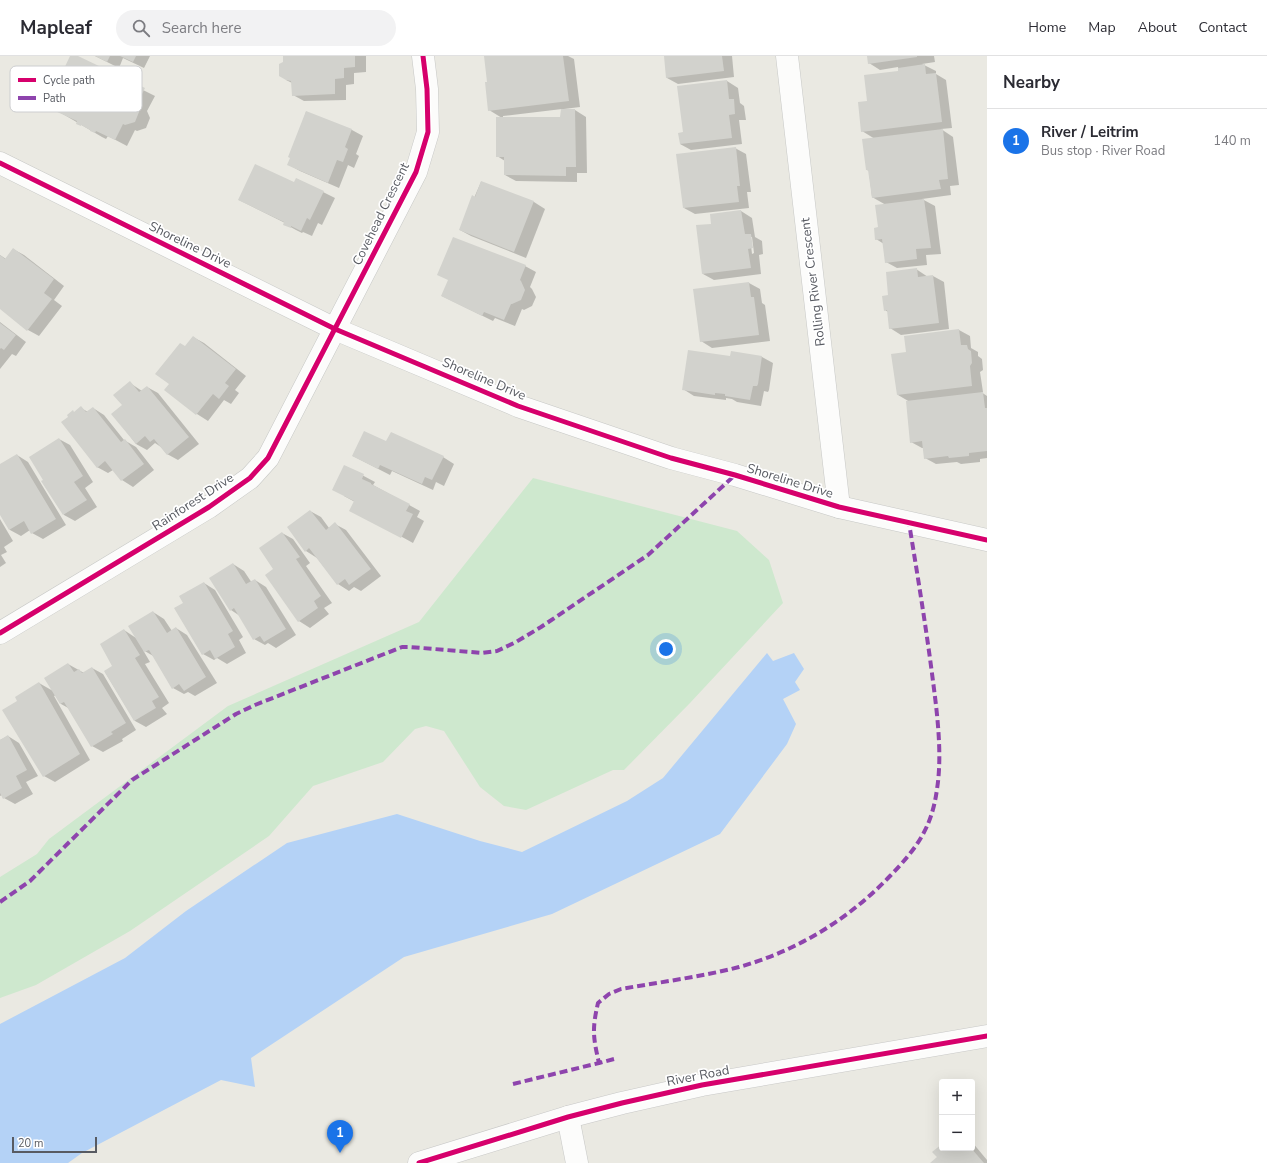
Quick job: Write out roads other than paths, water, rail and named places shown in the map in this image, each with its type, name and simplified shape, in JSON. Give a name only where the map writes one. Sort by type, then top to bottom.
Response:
[{"type":"street","name":"Covehead Crescent","points":[[335,328],[416,172],[428,132],[427,89],[423,56]]},
{"type":"street","name":"Rolling River Crescent","points":[[787,56],[839,507]]},
{"type":"street","name":"Shoreline Drive","points":[[0,163],[335,328],[518,406],[671,458],[735,475],[839,507],[987,540]]},
{"type":"street","name":"Rainforest Drive","points":[[0,632],[209,507],[250,478],[268,458],[335,328]]},
{"type":"street","name":"River Road","points":[[419,1163],[568,1117],[702,1085],[987,1036]]},
{"type":"street","points":[[568,1117],[578,1163]]},
{"type":"water","points":[[767,653],[773,661],[794,653],[804,669],[795,682],[800,690],[783,699],[796,724],[787,744],[720,834],[552,914],[404,957],[251,1058],[255,1087],[221,1080],[82,1153],[68,1163],[0,1163],[0,1024],[125,958],[186,911],[287,843],[397,814],[480,841],[522,852],[627,801],[663,778]]},
{"type":"place","name":"River / Leitrim","points":[[340,1153]]}]
